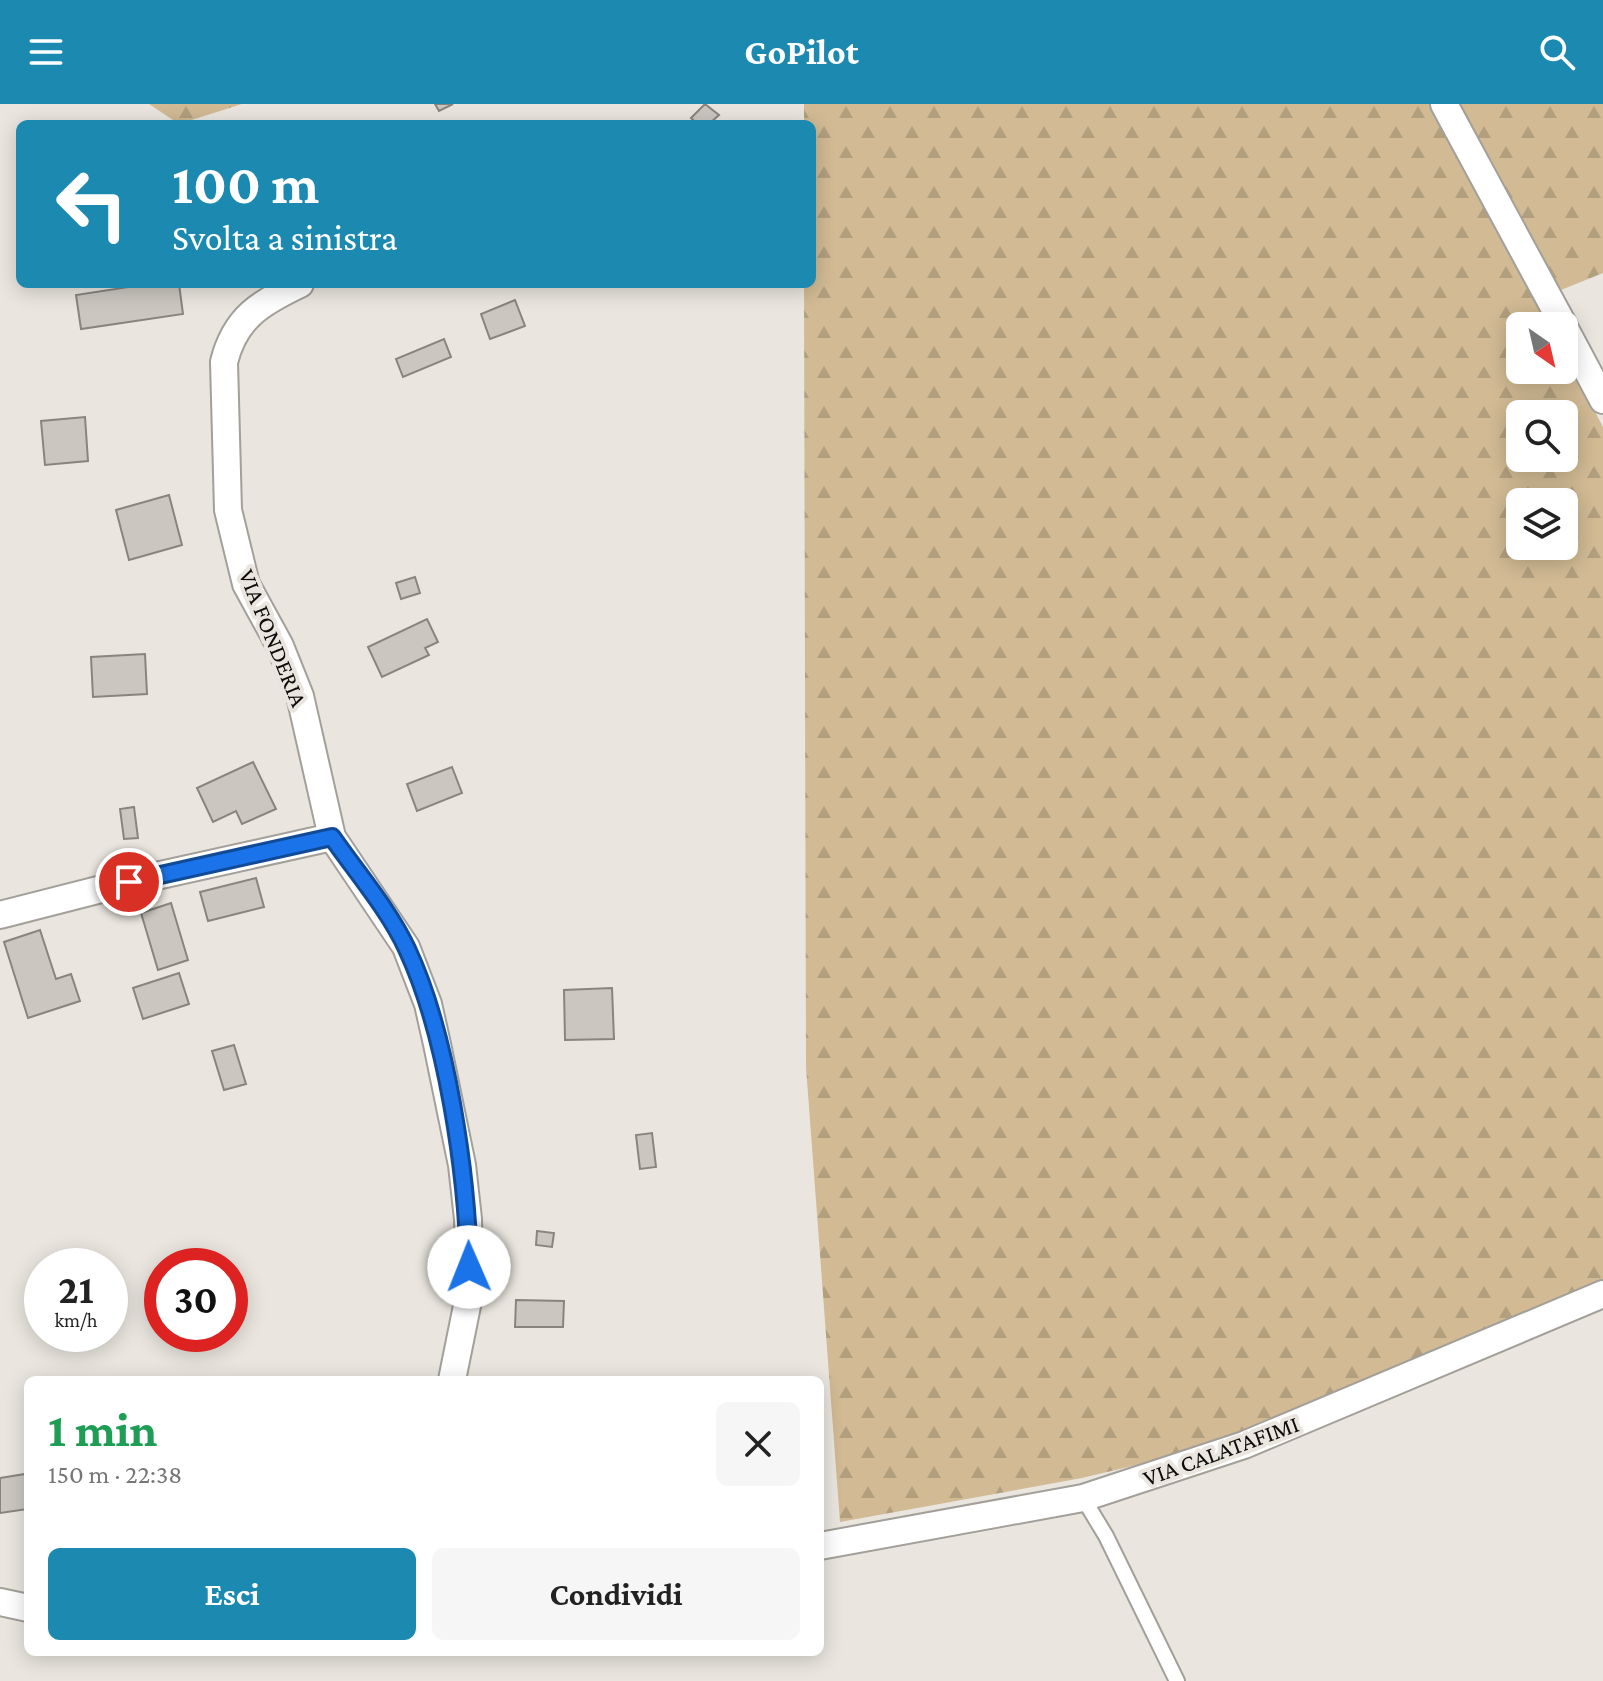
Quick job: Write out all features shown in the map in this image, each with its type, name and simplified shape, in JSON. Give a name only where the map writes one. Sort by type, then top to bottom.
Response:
[{"type":"street","points":[[1444,104],[1556,312]]},
{"type":"street","name":"VIA FONDERIA","points":[[293,288],[247,313],[229,342],[224,362],[228,510],[246,584],[280,646],[300,696],[332,837],[406,947],[428,1004],[462,1165],[468,1219],[470,1291],[453,1376]]},
{"type":"street","points":[[1578,353],[1603,400]]},
{"type":"street","points":[[0,915],[129,882],[332,837]]},
{"type":"street","name":"VIA CALATAFIMI","points":[[824,1545],[936,1528],[1083,1498],[1244,1445],[1603,1294]]},
{"type":"street","points":[[0,1602],[24,1607]]},
{"type":"lane","points":[[1083,1498],[1106,1536],[1177,1681]]},
{"type":"green space","points":[[149,104],[242,104],[192,120],[173,120]]},
{"type":"green space","points":[[804,104],[1431,104],[1542,312],[1506,312],[1506,384],[1578,384],[1578,380],[1603,427],[1603,1281],[1349,1391],[1174,1456],[1082,1478],[840,1522],[806,1067],[804,288],[816,288],[816,120],[804,120]]},
{"type":"green space","points":[[1460,104],[1603,104],[1603,273],[1561,290]]},
{"type":"building","points":[[435,104],[453,104],[439,111]]},
{"type":"building","points":[[705,104],[719,115],[713,120],[691,118]]},
{"type":"building","points":[[122,288],[180,288],[183,314],[81,329],[76,295]]},
{"type":"building","points":[[515,300],[525,326],[490,339],[481,314]]},
{"type":"building","points":[[444,339],[451,357],[403,377],[396,359]]},
{"type":"building","points":[[85,417],[88,461],[45,465],[41,421]]},
{"type":"building","points":[[169,495],[182,545],[129,560],[116,510]]},
{"type":"building","points":[[415,577],[420,593],[401,599],[396,583]]},
{"type":"building","points":[[427,619],[438,642],[425,648],[429,655],[382,677],[368,647]]},
{"type":"building","points":[[145,654],[147,694],[93,697],[91,657]]},
{"type":"building","points":[[253,762],[276,809],[242,824],[236,811],[213,822],[197,788]]},
{"type":"building","points":[[452,767],[462,793],[417,811],[407,784]]},
{"type":"building","points":[[134,807],[138,838],[124,839],[120,809]]},
{"type":"building","points":[[256,878],[264,907],[208,921],[200,892]]},
{"type":"building","points":[[171,903],[188,960],[158,970],[141,913]]},
{"type":"building","points":[[40,930],[56,979],[71,974],[80,1001],[28,1018],[4,942]]},
{"type":"building","points":[[179,973],[189,1004],[143,1019],[133,988]]},
{"type":"building","points":[[612,988],[614,1039],[565,1040],[564,990]]},
{"type":"building","points":[[234,1045],[246,1084],[224,1090],[212,1051]]},
{"type":"building","points":[[652,1133],[656,1167],[640,1169],[636,1135]]},
{"type":"building","points":[[537,1231],[554,1233],[552,1247],[536,1245]]},
{"type":"building","points":[[516,1300],[564,1301],[563,1327],[515,1327]]},
{"type":"building","points":[[24,1474],[24,1510],[0,1513],[0,1478]]},
{"type":"route","points":[[129,882],[332,837],[406,947],[428,1004],[462,1165],[469,1267]]}]
